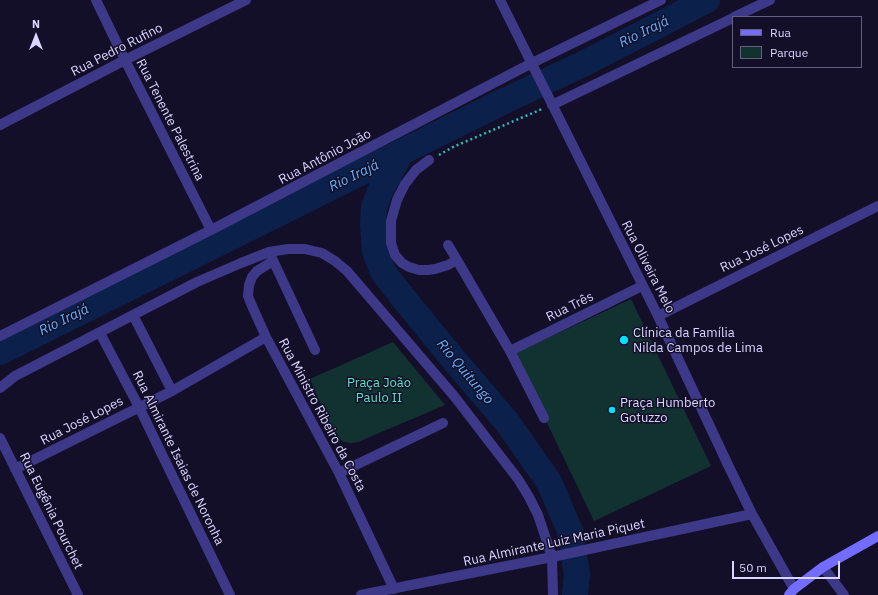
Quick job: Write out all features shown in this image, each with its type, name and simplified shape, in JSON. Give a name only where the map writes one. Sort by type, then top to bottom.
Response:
[{"type":"main road","points":[[792,592],[823,567],[878,536]]},
{"type":"street","name":"Rua Tenente Palestrina","points":[[96,0],[211,230]]},
{"type":"street","name":"Rua Pedro Rufino","points":[[0,125],[125,60],[246,0]]},
{"type":"street","name":"Rua Oliveira Melo","points":[[500,0],[658,316],[729,467],[792,592]]},
{"type":"street","name":"Rua Antônio João","points":[[0,336],[662,0]]},
{"type":"street","points":[[736,16],[770,0]]},
{"type":"street","points":[[550,100],[584,90],[732,18]]},
{"type":"street","points":[[429,160],[416,170],[405,184],[397,200],[391,221],[391,243],[395,255],[402,263],[408,267],[419,270],[435,269],[448,265],[456,260]]},
{"type":"street","name":"Rua José Lopes","points":[[658,316],[878,206]]},
{"type":"street","points":[[448,245],[510,351],[544,418]]},
{"type":"street","points":[[0,388],[15,376],[197,282],[241,263],[271,257],[288,249],[305,249],[322,253],[347,271],[454,396],[529,496],[538,516],[552,557],[552,595]]},
{"type":"street","points":[[271,257],[315,350]]},
{"type":"street","name":"Rua Ministro Ribeiro da Costa","points":[[271,257],[256,271],[252,277],[249,285],[248,296],[266,337],[339,472],[394,589]]},
{"type":"street","name":"Rua Três","points":[[510,351],[642,286]]},
{"type":"street","points":[[134,315],[172,391]]},
{"type":"street","name":"Rua Almirante Isaias de Noronha","points":[[100,333],[139,407],[230,595]]},
{"type":"street","name":"Rua José Lopes","points":[[16,469],[172,391],[266,337]]},
{"type":"street","points":[[339,472],[442,423]]},
{"type":"street","name":"Rua Eugênia Pourchet","points":[[0,438],[78,595]]},
{"type":"street","name":"Rua Almirante Luiz Maria Piquet","points":[[361,595],[587,550],[752,514]]},
{"type":"street","points":[[823,567],[844,595]]},
{"type":"path","points":[[429,160],[452,147],[550,100]]},
{"type":"green space","name":"Praça Humberto Gotuzzo","points":[[631,299],[711,466],[594,521],[514,354]]},
{"type":"green space","name":"Praça João Paulo II","points":[[393,342],[445,405],[358,442],[344,442],[333,433],[310,379]]},
{"type":"waterway","name":"Rio Irajá","points":[[0,352],[500,103],[585,63],[707,0]]},
{"type":"waterway","name":"Rio Quitungo","points":[[401,153],[381,189],[374,207],[373,225],[375,251],[383,272],[454,360],[507,422],[549,482],[570,531],[577,574],[575,595]]},
{"type":"place","name":"Clínica da Família Nilda Campos de Lima","points":[[624,340]]},
{"type":"place","name":"Praça Humberto Gotuzzo","points":[[612,410]]}]
